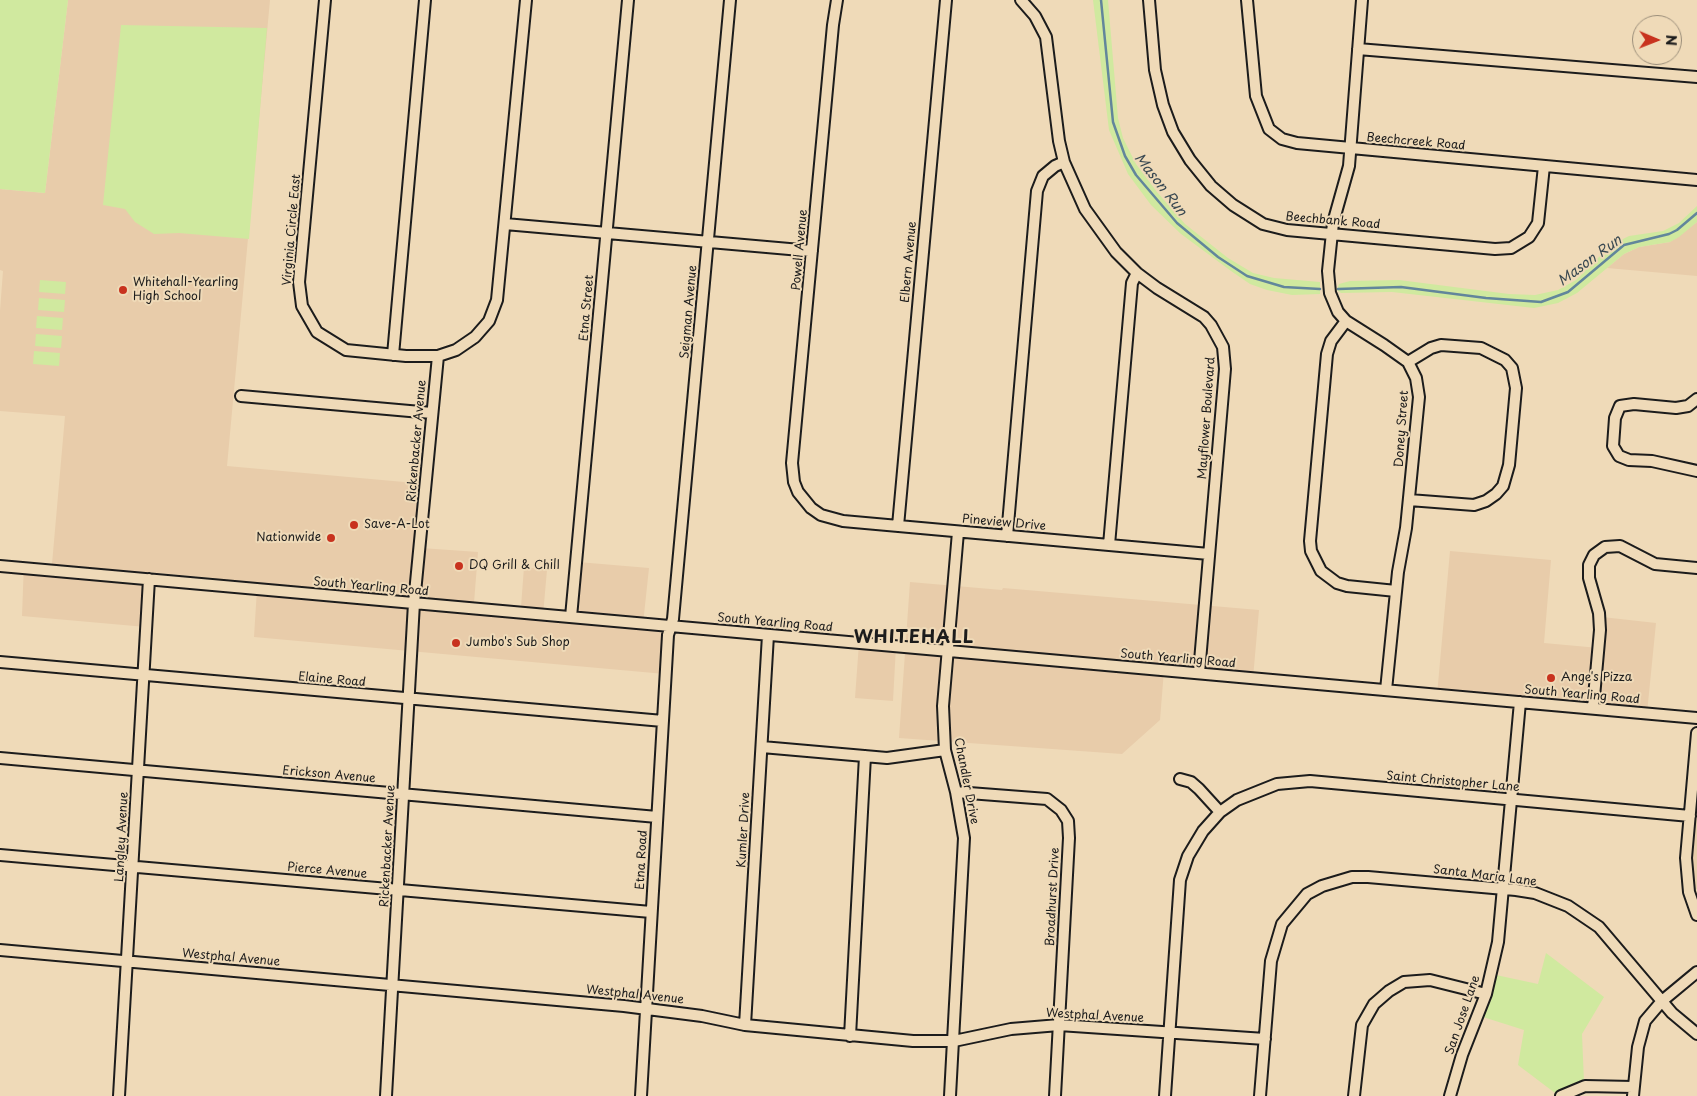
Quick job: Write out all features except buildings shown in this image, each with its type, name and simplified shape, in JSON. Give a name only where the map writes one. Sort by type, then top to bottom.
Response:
[{"type":"street","name":"Virginia Circle East","points":[[325,0],[300,295],[308,318],[326,340],[346,350],[393,355],[438,356]]},
{"type":"street","points":[[393,355],[425,0]]},
{"type":"street","points":[[438,356],[467,344],[489,321],[499,290],[526,0]]},
{"type":"street","name":"Etna Street","points":[[571,617],[628,0]]},
{"type":"street","name":"Seigman Avenue","points":[[671,626],[730,0]]},
{"type":"street","name":"Powell Avenue","points":[[803,500],[794,482],[792,463],[833,25],[837,0]]},
{"type":"street","name":"Elbern Avenue","points":[[898,526],[946,0]]},
{"type":"street","name":"Mayflower Boulevard","points":[[1020,0],[1041,25],[1049,48],[1055,116],[1064,162],[1090,216],[1116,252],[1137,273],[1157,288],[1204,317],[1217,334],[1223,347],[1226,369],[1199,673]]},
{"type":"street","name":"Beechbank Road","points":[[1149,0],[1155,70],[1163,105],[1174,132],[1200,174],[1222,196],[1263,224],[1286,230],[1495,249],[1517,246],[1529,237],[1538,223],[1544,166]]},
{"type":"street","name":"Beechcreek Road","points":[[1247,0],[1256,96],[1269,129],[1289,142],[1697,180]]},
{"type":"street","points":[[1362,0],[1349,166],[1332,234],[1328,271],[1330,293],[1338,312],[1346,321],[1408,362],[1431,348],[1441,345],[1481,348],[1505,360],[1515,377],[1516,388],[1509,465],[1502,486],[1496,494],[1474,505],[1409,500]]},
{"type":"street","points":[[1358,49],[1697,77]]},
{"type":"street","points":[[1007,536],[1037,191],[1042,176],[1064,162]]},
{"type":"street","points":[[506,224],[812,251]]},
{"type":"street","points":[[1109,545],[1132,283],[1137,273]]},
{"type":"street","points":[[1346,321],[1330,341],[1327,354],[1310,541],[1311,552],[1321,571],[1337,583],[1396,591]]},
{"type":"street","name":"Rickenbacker Avenue","points":[[386,1096],[414,603],[438,356]]},
{"type":"street","name":"Doney Street","points":[[1386,690],[1396,591],[1409,500],[1419,397],[1416,378],[1408,362]]},
{"type":"street","points":[[241,396],[432,413]]},
{"type":"street","points":[[1697,399],[1688,406],[1676,408],[1634,404],[1620,406],[1615,418],[1613,446],[1619,456],[1629,460],[1652,461],[1697,470]]},
{"type":"street","name":"Pineview Drive","points":[[803,500],[820,515],[832,519],[1209,554]]},
{"type":"street","name":"Chandler Drive","points":[[950,1096],[964,860],[962,820],[946,750],[943,706],[946,651],[958,532]]},
{"type":"street","points":[[1593,708],[1600,630],[1599,613],[1589,578],[1589,565],[1594,556],[1604,548],[1620,546],[1655,564],[1697,568]]},
{"type":"street","name":"South Yearling Road","points":[[0,566],[1697,718]]},
{"type":"street","name":"Langley Avenue","points":[[120,1096],[149,580]]},
{"type":"street","name":"Etna Road","points":[[641,1096],[662,721],[668,635],[671,626]]},
{"type":"street","name":"Kumler Drive","points":[[745,1025],[768,635]]},
{"type":"street","name":"Elaine Road","points":[[0,662],[662,721]]},
{"type":"street","name":"San Jose Lane","points":[[1450,1096],[1462,1055],[1486,994],[1498,942],[1520,702]]},
{"type":"street","points":[[1697,733],[1686,858],[1689,892],[1697,915]]},
{"type":"street","points":[[762,748],[866,756],[906,756],[946,750]]},
{"type":"street","points":[[850,1036],[866,756]]},
{"type":"street","name":"Erickson Avenue","points":[[0,758],[657,817]]},
{"type":"street","points":[[1180,779],[1191,782],[1220,812]]},
{"type":"street","name":"Saint Christopher Lane","points":[[1164,1096],[1180,880],[1196,841],[1220,812],[1251,792],[1293,781],[1690,816]]},
{"type":"street","name":"Broadhurst Drive","points":[[956,792],[1047,799],[1061,810],[1068,821],[1069,838],[1055,1096]]},
{"type":"street","name":"Pierce Avenue","points":[[0,855],[651,912]]},
{"type":"street","name":"Santa Maria Lane","points":[[1265,1040],[1271,961],[1275,941],[1282,924],[1307,894],[1336,880],[1368,877],[1503,889],[1554,899],[1584,915],[1612,940],[1662,1000],[1697,1034]]},
{"type":"street","name":"Westphal Avenue","points":[[0,950],[646,1008],[745,1025],[912,1041],[954,1041],[1018,1028],[1059,1025],[1265,1040]]},
{"type":"street","points":[[1561,1096],[1585,1086],[1601,1084],[1633,1092],[1640,1033],[1645,1021],[1662,1000],[1697,972]]},
{"type":"street","points":[[1354,1096],[1362,1025],[1374,1004],[1388,991],[1404,982],[1430,980],[1442,981],[1486,994]]},
{"type":"street","points":[[1260,1096],[1265,1040]]},
{"type":"shaded area","name":"Whitehall-Yearling High School","points":[[68,0],[270,0],[227,466],[426,484],[421,548],[478,552],[474,603],[521,607],[524,567],[547,570],[543,615],[573,618],[578,562],[649,568],[643,624],[668,627],[665,674],[254,637],[257,589],[216,585],[215,578],[149,572],[146,627],[22,616],[24,562],[52,564],[65,416],[0,411],[0,311],[3,271],[0,270],[0,189],[45,193]]},
{"type":"shaded area","points":[[1697,222],[1697,276],[1607,268],[1624,254],[1639,247],[1670,242]]},
{"type":"shaded area","points":[[1450,551],[1551,560],[1544,643],[1599,648],[1602,617],[1656,623],[1647,713],[1437,695]]},
{"type":"shaded area","points":[[910,582],[1259,610],[1253,678],[1164,670],[1160,720],[1122,754],[899,738]]},
{"type":"shaded area","points":[[859,643],[896,646],[893,701],[855,698]]},
{"type":"shaded area","points":[[1697,798],[1697,889],[1694,889],[1691,859]]},
{"type":"green space","points":[[0,0],[68,0],[45,193],[0,189]]},
{"type":"green space","points":[[1093,0],[1108,0],[1118,118],[1123,138],[1136,164],[1157,192],[1185,224],[1228,258],[1253,273],[1274,278],[1320,282],[1320,294],[1292,295],[1250,284],[1181,234],[1151,205],[1128,174],[1109,130]]},
{"type":"green space","points":[[121,25],[267,28],[249,239],[179,233],[154,234],[135,222],[125,209],[103,205]]},
{"type":"green space","points":[[1697,206],[1697,222],[1679,237],[1670,242],[1639,247],[1624,254],[1577,293],[1558,303],[1534,308],[1392,292],[1341,293],[1337,290],[1339,284],[1350,281],[1399,280],[1509,294],[1535,295],[1558,290],[1576,280],[1611,245],[1629,236],[1663,231],[1679,223]]},
{"type":"green space","points":[[40,280],[66,282],[65,294],[39,292]]},
{"type":"green space","points":[[39,298],[65,300],[64,312],[38,310]]},
{"type":"green space","points":[[37,316],[63,318],[62,330],[36,328]]},
{"type":"green space","points":[[36,334],[62,336],[61,348],[35,346]]},
{"type":"green space","points":[[34,351],[60,353],[59,366],[33,364]]},
{"type":"green space","points":[[1546,953],[1604,997],[1582,1034],[1584,1082],[1555,1093],[1518,1065],[1524,1030],[1483,1017],[1496,975],[1538,984]]},
{"type":"waterway","name":"Mason Run","points":[[1101,0],[1113,122],[1125,156],[1136,175],[1177,223],[1218,257],[1247,276],[1284,287],[1320,289]]},
{"type":"waterway","name":"Mason Run","points":[[1338,289],[1401,287],[1486,298],[1541,302],[1568,292],[1624,245],[1669,234],[1677,230],[1697,213]]},
{"type":"place","name":"Whitehall-Yearling High School","points":[[123,290]]},
{"type":"place","name":"Save-A-Lot","points":[[354,525]]},
{"type":"place","name":"Nationwide","points":[[331,538]]},
{"type":"place","name":"DQ Grill & Chill","points":[[459,566]]},
{"type":"place","name":"Jumbo's Sub Shop","points":[[456,643]]},
{"type":"place","name":"Ange's Pizza","points":[[1551,678]]},
{"type":"district","name":"WHITEHALL","points":[[914,638]]}]
